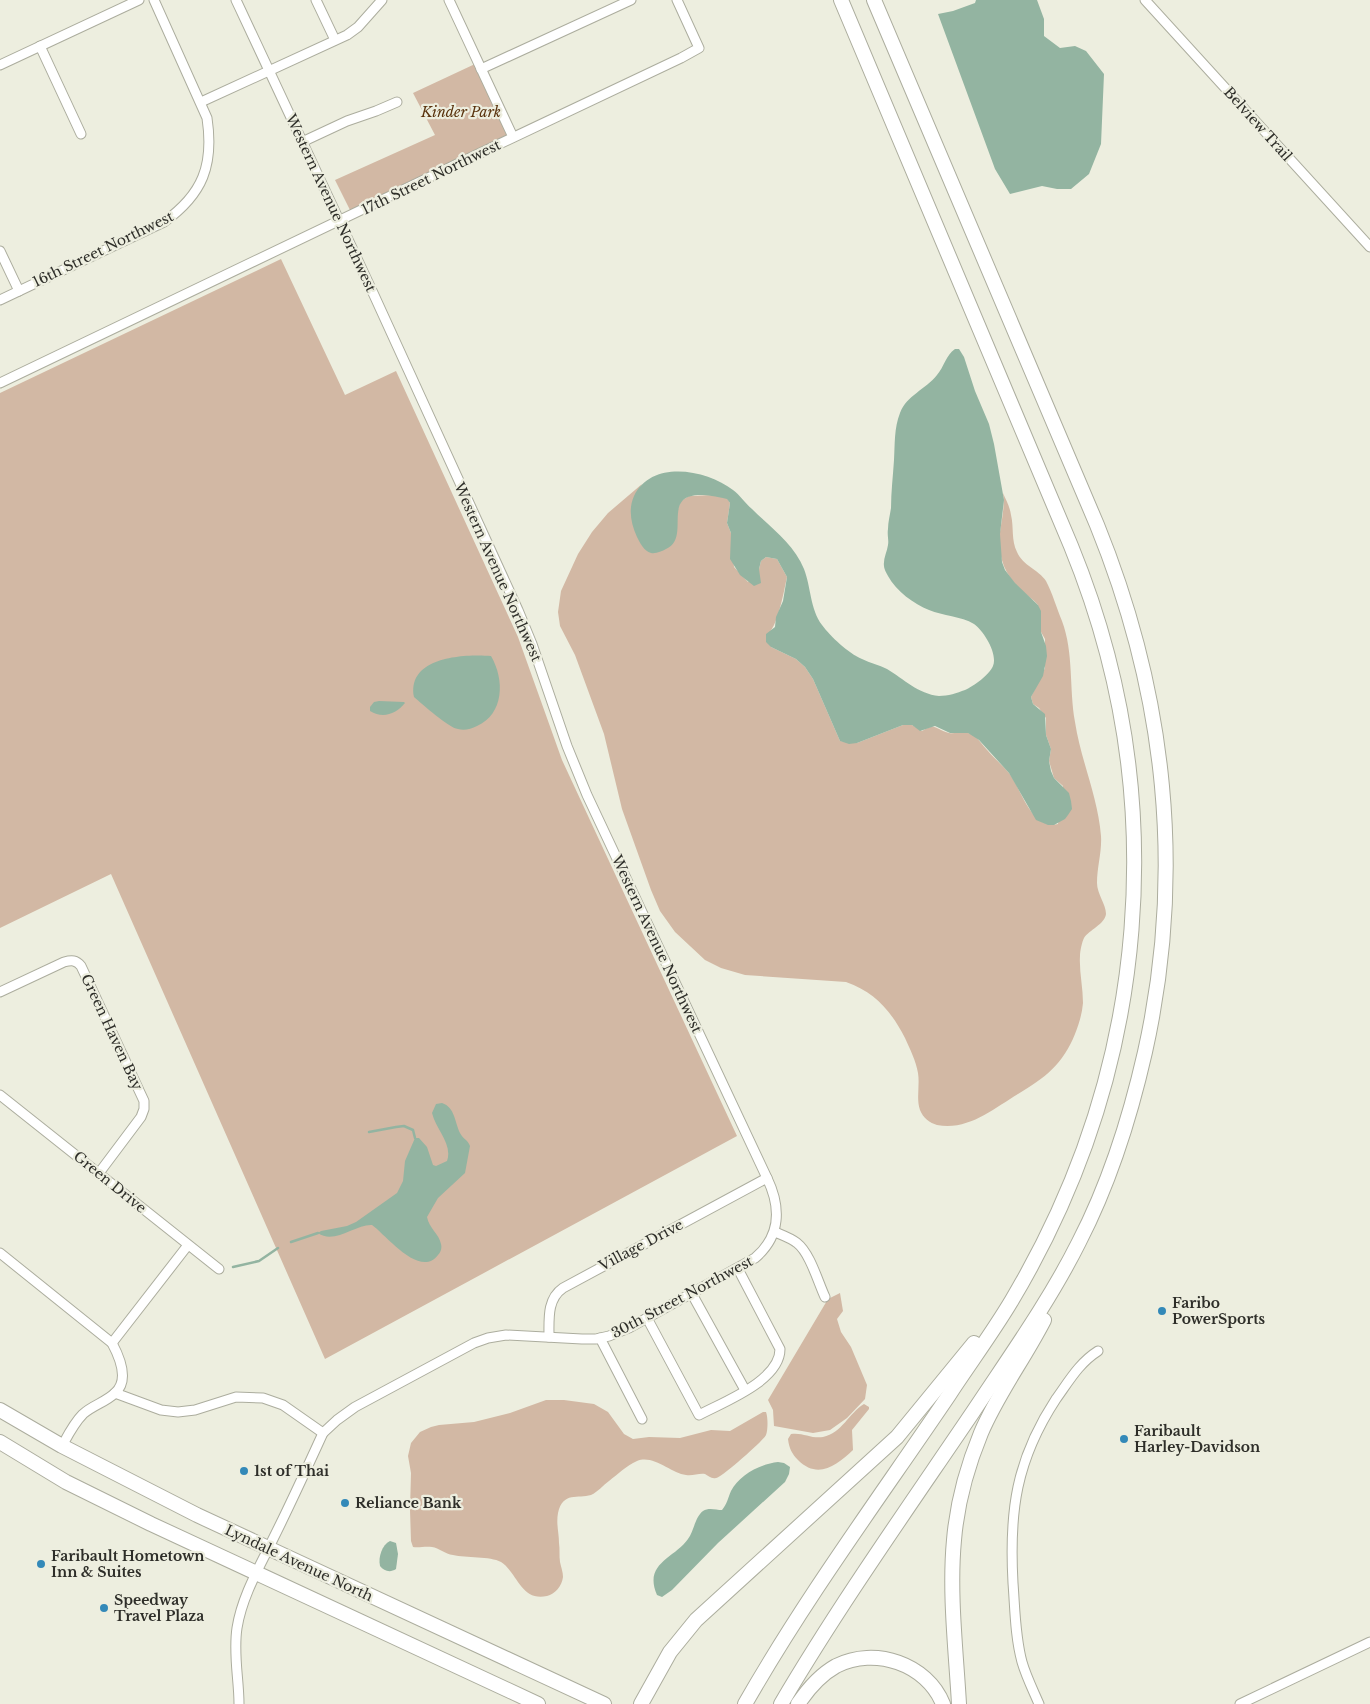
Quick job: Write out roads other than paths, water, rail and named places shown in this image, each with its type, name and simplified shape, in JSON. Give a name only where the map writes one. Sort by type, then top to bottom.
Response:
[{"type":"highway","points":[[745,1704],[775,1653],[996,1324],[1028,1272],[1057,1217],[1088,1139],[1113,1055],[1125,993],[1132,937],[1134,872],[1132,805],[1125,736],[1106,646],[1082,572],[841,0]]},
{"type":"highway","points":[[874,0],[1110,556],[1131,620],[1154,717],[1162,784],[1166,847],[1165,914],[1153,1016],[1140,1076],[1121,1142],[1084,1239],[1064,1284],[996,1402],[981,1435],[969,1469],[960,1504],[954,1540],[952,1576],[959,1704]]},
{"type":"highway","points":[[781,1704],[842,1606],[1042,1310],[1080,1241],[1102,1194]]},
{"type":"highway","points":[[641,1704],[670,1652],[696,1620],[897,1437],[926,1403],[1028,1272]]},
{"type":"highway","name":"Lyndale Avenue North","points":[[0,1410],[62,1446],[196,1515],[604,1704]]},
{"type":"highway","name":"Lyndale Avenue North","points":[[0,1442],[66,1482],[256,1574],[538,1704]]},
{"type":"highway","points":[[798,1704],[824,1674],[852,1660],[866,1658],[882,1658],[911,1668],[924,1676],[935,1688],[943,1704]]},
{"type":"street","points":[[0,65],[139,0]]},
{"type":"street","name":"16th Street Northwest","points":[[0,300],[164,222],[190,200],[200,185],[210,152],[207,118],[154,0]]},
{"type":"street","name":"Western Avenue Northwest","points":[[236,0],[522,617],[567,746],[587,795],[768,1178],[777,1206],[775,1232]]},
{"type":"street","points":[[316,0],[335,40]]},
{"type":"street","points":[[201,102],[347,35],[358,27],[382,0]]},
{"type":"street","points":[[449,0],[513,137]]},
{"type":"street","points":[[481,69],[631,0]]},
{"type":"street","name":"17th Street Northwest","points":[[0,383],[699,48],[677,0]]},
{"type":"street","name":"Belview Trail","points":[[1145,0],[1370,247]]},
{"type":"street","points":[[40,46],[81,134]]},
{"type":"street","points":[[302,142],[347,121],[376,112],[397,102]]},
{"type":"street","points":[[0,251],[19,291]]},
{"type":"street","name":"Green Haven Bay","points":[[0,992],[64,962],[71,960],[81,966],[144,1101],[141,1117],[99,1173]]},
{"type":"street","name":"Green Drive","points":[[0,1095],[219,1269]]},
{"type":"street","name":"Village Drive","points":[[549,1337],[551,1305],[555,1295],[563,1288],[768,1178]]},
{"type":"street","points":[[775,1232],[792,1239],[801,1246],[825,1297]]},
{"type":"street","name":"30th Street Northwest","points":[[238,1704],[239,1683],[235,1646],[242,1607],[323,1433],[336,1420],[349,1411],[474,1343],[488,1338],[506,1335],[600,1338],[616,1334],[738,1269],[759,1255],[775,1232]]},
{"type":"street","points":[[112,1343],[188,1245]]},
{"type":"street","points":[[0,1253],[112,1343],[118,1355],[122,1380],[116,1393],[82,1416],[70,1431],[62,1446]]},
{"type":"street","points":[[647,1318],[699,1415],[766,1377],[779,1357],[780,1349],[738,1269]]},
{"type":"street","points":[[692,1294],[745,1390]]},
{"type":"street","points":[[600,1338],[642,1420]]},
{"type":"street","points":[[1039,1704],[1022,1662],[1016,1634],[1011,1544],[1015,1497],[1029,1448],[1047,1415],[1074,1373],[1087,1358],[1098,1351]]},
{"type":"street","points":[[116,1393],[161,1410],[178,1412],[196,1410],[236,1398],[263,1398],[282,1405],[323,1433]]},
{"type":"street","points":[[1240,1704],[1370,1642]]},
{"type":"waterway","points":[[369,1132],[404,1126],[413,1130],[415,1138]]},
{"type":"waterway","points":[[291,1242],[318,1233]]},
{"type":"waterway","points":[[233,1267],[259,1261],[278,1248]]},
{"type":"place","name":"Faribo PowerSports","points":[[1162,1311]]},
{"type":"place","name":"Faribault Harley-Davidson","points":[[1124,1439]]},
{"type":"place","name":"1st of Thai","points":[[244,1471]]},
{"type":"place","name":"Reliance Bank","points":[[345,1503]]},
{"type":"place","name":"Faribault Hometown Inn & Suites","points":[[41,1564]]},
{"type":"place","name":"Speedway Travel Plaza","points":[[104,1608]]},
{"type":"park label","name":"Kinder Park","points":[[461,112]]}]
